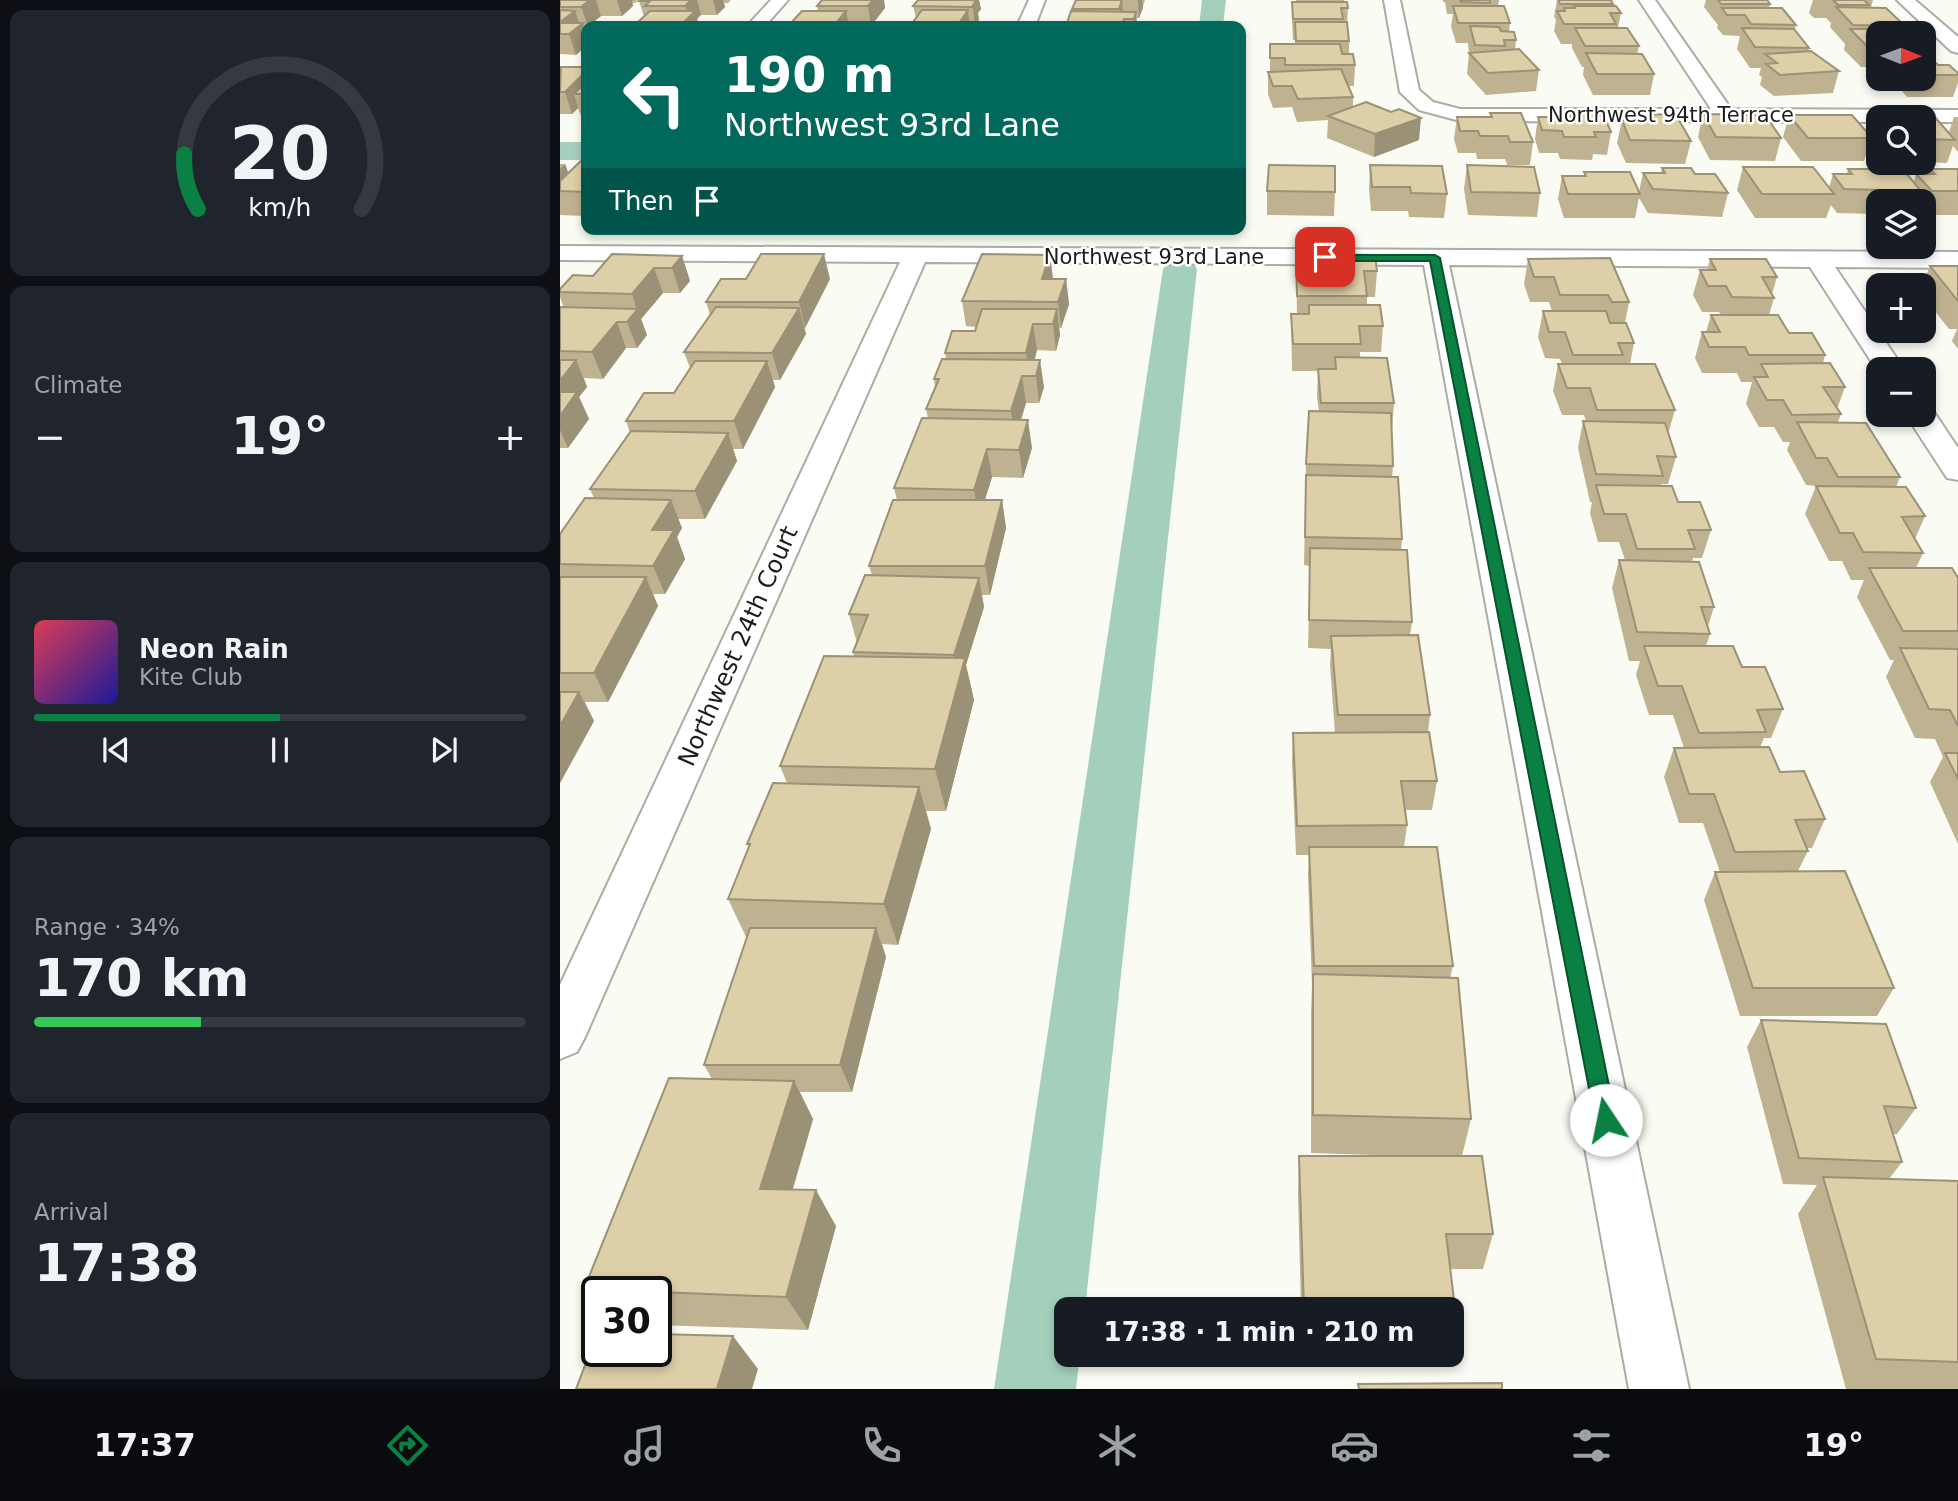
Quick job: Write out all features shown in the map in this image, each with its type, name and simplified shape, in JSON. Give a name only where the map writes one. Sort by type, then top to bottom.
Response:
[{"type":"street","points":[[761,21],[780,0]]},
{"type":"street","points":[[1028,21],[1037,0]]},
{"type":"street","name":"Northwest 94th Terrace","points":[[1392,0],[1410,92],[1426,106],[1460,115],[1958,116]]},
{"type":"street","points":[[1647,0],[1724,114]]},
{"type":"street","points":[[1905,0],[1958,47]]},
{"type":"street","name":"Northwest 93rd Lane","points":[[560,253],[1958,260]]},
{"type":"street","name":"Northwest 24th Court","points":[[560,1037],[916,255]]},
{"type":"street","points":[[1435,258],[1659,1389]]},
{"type":"street","points":[[1818,260],[1882,357]]},
{"type":"street","points":[[1929,427],[1958,471]]},
{"type":"building","points":[[560,0],[590,0],[581,7],[560,7]]},
{"type":"building","points":[[640,0],[691,0],[685,6],[645,6],[650,1]]},
{"type":"building","points":[[822,0],[873,0],[868,6],[817,6]]},
{"type":"building","points":[[918,0],[976,0],[972,7],[913,6]]},
{"type":"building","points":[[1076,0],[1122,0],[1119,9],[1072,9]]},
{"type":"building","points":[[1460,0],[1490,0],[1490,3],[1461,2]]},
{"type":"building","points":[[1558,0],[1611,0],[1613,4],[1560,4]]},
{"type":"building","points":[[1718,0],[1767,0],[1770,4],[1721,4]]},
{"type":"building","points":[[1833,0],[1864,0],[1869,5],[1838,5]]},
{"type":"building","points":[[1292,2],[1347,2],[1348,8],[1341,8],[1343,19],[1293,19]]},
{"type":"building","points":[[1453,6],[1504,6],[1510,23],[1458,23]]},
{"type":"building","points":[[1574,6],[1616,6],[1621,13],[1610,13],[1616,24],[1564,24],[1557,11],[1565,11],[1564,8],[1575,8]]},
{"type":"building","points":[[1836,7],[1886,8],[1900,21],[1866,21],[1866,25],[1853,25]]},
{"type":"building","points":[[1722,8],[1782,8],[1796,25],[1751,24],[1745,15],[1727,15]]},
{"type":"building","points":[[560,10],[575,11],[560,22]]},
{"type":"building","points":[[922,10],[968,10],[960,21],[914,21]]},
{"type":"building","points":[[650,11],[695,11],[685,21],[639,21]]},
{"type":"building","points":[[802,11],[846,11],[838,21],[793,21]]},
{"type":"building","points":[[1071,11],[1136,12],[1134,19],[1123,21],[1068,21]]},
{"type":"building","points":[[1295,22],[1347,22],[1349,41],[1296,41]]},
{"type":"building","points":[[560,23],[581,23],[569,34],[560,34]]},
{"type":"building","points":[[1470,26],[1499,27],[1501,31],[1514,32],[1516,40],[1504,40],[1505,46],[1475,45]]},
{"type":"building","points":[[1575,28],[1627,28],[1639,46],[1585,46]]},
{"type":"building","points":[[1742,28],[1794,29],[1809,48],[1755,47]]},
{"type":"building","points":[[1850,29],[1866,29],[1866,45]]},
{"type":"building","points":[[1270,44],[1340,44],[1342,54],[1353,54],[1355,65],[1285,65],[1285,58],[1270,58]]},
{"type":"building","points":[[1519,49],[1539,70],[1488,73],[1469,53]]},
{"type":"building","points":[[1811,51],[1839,71],[1780,75],[1766,64],[1777,63],[1765,54]]},
{"type":"building","points":[[1586,53],[1642,54],[1654,74],[1597,74]]},
{"type":"building","points":[[1936,63],[1949,65],[1958,75],[1936,75]]},
{"type":"building","points":[[561,67],[581,67],[581,76],[565,92],[560,92]]},
{"type":"building","points":[[1341,69],[1353,97],[1298,99],[1292,86],[1273,86],[1268,72]]},
{"type":"building","points":[[1366,102],[1391,112],[1399,109],[1421,118],[1375,134],[1328,116]]},
{"type":"building","points":[[1570,112],[1603,113],[1611,132],[1594,132],[1596,137],[1564,137],[1562,131],[1542,130],[1538,117],[1572,117]]},
{"type":"building","points":[[1490,113],[1521,113],[1533,142],[1510,142],[1508,136],[1480,136],[1478,131],[1460,131],[1457,117],[1492,117]]},
{"type":"building","points":[[1647,114],[1676,115],[1691,141],[1630,140],[1622,120],[1650,120]]},
{"type":"building","points":[[1703,114],[1765,115],[1781,138],[1716,137]]},
{"type":"building","points":[[1789,115],[1852,115],[1866,131],[1866,138],[1808,138]]},
{"type":"building","points":[[1936,118],[1955,140],[1936,139]]},
{"type":"building","points":[[581,161],[581,192],[560,191],[560,181]]},
{"type":"building","points":[[1269,165],[1335,166],[1335,192],[1267,191]]},
{"type":"building","points":[[1370,165],[1442,166],[1447,194],[1411,193],[1410,187],[1372,187]]},
{"type":"building","points":[[1467,165],[1534,167],[1540,193],[1471,192]]},
{"type":"building","points":[[1743,167],[1813,167],[1834,194],[1762,194]]},
{"type":"building","points":[[1662,168],[1691,168],[1695,174],[1715,174],[1728,193],[1653,189],[1643,173],[1665,173]]},
{"type":"building","points":[[1848,169],[1866,169],[1866,175],[1908,175],[1919,189],[1844,189],[1833,174],[1852,174]]},
{"type":"building","points":[[1936,169],[1958,169],[1958,191],[1930,189],[1917,175],[1936,175]]},
{"type":"building","points":[[1584,172],[1630,172],[1640,194],[1568,194],[1562,176],[1586,176]]},
{"type":"building","points":[[612,254],[682,256],[672,268],[654,268],[632,294],[560,292],[573,275],[593,276]]},
{"type":"building","points":[[761,254],[824,254],[799,302],[706,302],[721,279],[746,279]]},
{"type":"building","points":[[982,254],[1050,255],[1042,279],[1066,279],[1058,302],[962,301]]},
{"type":"building","points":[[1296,254],[1375,255],[1377,271],[1364,271],[1367,296],[1297,296]]},
{"type":"building","points":[[1610,258],[1629,302],[1612,302],[1608,295],[1560,295],[1554,277],[1534,277],[1528,259]]},
{"type":"building","points":[[1710,259],[1766,259],[1777,277],[1762,277],[1774,298],[1732,297],[1726,286],[1708,286],[1700,270],[1716,270]]},
{"type":"building","points":[[1930,266],[1958,266],[1958,301],[1936,273]]},
{"type":"building","points":[[1309,305],[1380,305],[1383,326],[1359,326],[1361,344],[1293,344],[1291,314],[1309,314]]},
{"type":"building","points":[[560,307],[638,309],[627,322],[617,322],[592,352],[560,351]]},
{"type":"building","points":[[716,307],[799,308],[772,353],[684,352]]},
{"type":"building","points":[[982,309],[1057,309],[1053,324],[1033,324],[1026,353],[945,353],[952,331],[975,331]]},
{"type":"building","points":[[1543,311],[1606,311],[1610,323],[1626,323],[1634,343],[1618,343],[1623,355],[1573,355],[1565,332],[1549,332]]},
{"type":"building","points":[[1711,315],[1778,315],[1789,333],[1812,333],[1825,355],[1749,355],[1745,347],[1709,347],[1702,332],[1720,332]]},
{"type":"building","points":[[1335,357],[1387,358],[1394,403],[1321,403],[1318,369],[1336,369]]},
{"type":"building","points":[[942,359],[1040,360],[1036,376],[1022,376],[1011,411],[926,409],[939,379],[934,379]]},
{"type":"building","points":[[560,360],[576,360],[560,381]]},
{"type":"building","points":[[695,361],[767,361],[734,421],[626,421],[644,393],[674,393]]},
{"type":"building","points":[[1830,363],[1845,387],[1823,387],[1841,414],[1792,415],[1783,400],[1767,400],[1754,377],[1768,377],[1761,364]]},
{"type":"building","points":[[1558,364],[1655,364],[1675,410],[1597,410],[1590,388],[1567,388]]},
{"type":"building","points":[[560,392],[577,392],[560,416]]},
{"type":"building","points":[[1309,411],[1391,413],[1393,466],[1306,464]]},
{"type":"building","points":[[922,418],[1028,420],[1019,450],[987,449],[974,490],[894,488]]},
{"type":"building","points":[[1583,421],[1665,423],[1676,457],[1657,456],[1663,476],[1596,474]]},
{"type":"building","points":[[1797,422],[1866,423],[1866,427],[1900,477],[1838,477],[1827,458],[1816,458]]},
{"type":"building","points":[[631,431],[728,433],[695,491],[590,489]]},
{"type":"building","points":[[1306,475],[1398,477],[1402,539],[1305,537]]},
{"type":"building","points":[[1596,485],[1672,486],[1678,502],[1700,502],[1711,530],[1688,530],[1695,549],[1637,549],[1626,514],[1604,514]]},
{"type":"building","points":[[1816,486],[1906,487],[1925,516],[1902,517],[1923,553],[1863,552],[1853,533],[1840,533]]},
{"type":"building","points":[[585,498],[671,500],[652,530],[674,530],[653,566],[560,564],[560,534]]},
{"type":"building","points":[[893,500],[1002,500],[985,566],[869,566]]},
{"type":"building","points":[[1310,548],[1407,550],[1412,622],[1309,620]]},
{"type":"building","points":[[1619,560],[1699,562],[1714,607],[1701,607],[1710,634],[1637,632]]},
{"type":"building","points":[[1869,568],[1952,568],[1958,578],[1958,631],[1903,631]]},
{"type":"building","points":[[865,575],[979,578],[954,655],[853,652],[868,615],[849,614]]},
{"type":"building","points":[[560,577],[646,577],[594,673],[560,673]]},
{"type":"building","points":[[1418,635],[1430,715],[1338,715],[1331,636]]},
{"type":"building","points":[[1644,646],[1733,646],[1742,667],[1765,667],[1783,709],[1757,710],[1766,732],[1699,733],[1682,686],[1658,686]]},
{"type":"building","points":[[1900,648],[1958,649],[1958,726],[1950,710],[1929,709]]},
{"type":"building","points":[[824,656],[965,658],[935,769],[780,766]]},
{"type":"building","points":[[560,692],[579,692],[560,726]]},
{"type":"building","points":[[1429,732],[1437,781],[1401,781],[1407,825],[1297,826],[1293,733]]},
{"type":"building","points":[[1769,747],[1780,772],[1804,771],[1825,819],[1795,820],[1808,851],[1735,852],[1714,794],[1689,794],[1674,748]]},
{"type":"building","points":[[1945,753],[1958,753],[1958,779]]},
{"type":"building","points":[[773,783],[919,787],[884,904],[728,899],[750,844],[747,844]]},
{"type":"building","points":[[1309,847],[1437,847],[1453,966],[1314,966]]},
{"type":"building","points":[[1845,871],[1894,988],[1753,988],[1715,872]]},
{"type":"building","points":[[750,928],[876,928],[840,1065],[704,1065]]},
{"type":"building","points":[[1313,974],[1458,978],[1471,1119],[1313,1115]]},
{"type":"building","points":[[1761,1020],[1886,1024],[1916,1108],[1884,1106],[1902,1162],[1799,1158]]},
{"type":"building","points":[[669,1078],[794,1081],[760,1189],[816,1190],[786,1297],[672,1292],[672,1276],[589,1276]]},
{"type":"building","points":[[1299,1156],[1482,1156],[1493,1234],[1446,1234],[1454,1297],[1304,1297]]},
{"type":"building","points":[[1823,1177],[1958,1181],[1958,1362],[1876,1359]]},
{"type":"building","points":[[672,1334],[733,1336],[717,1389],[576,1389],[584,1367],[672,1367]]},
{"type":"building","points":[[1502,1383],[1502,1389],[1359,1389],[1358,1384]]},
{"type":"waterway","points":[[1212,21],[1214,0]]},
{"type":"waterway","points":[[560,151],[581,151]]},
{"type":"waterway","points":[[1035,1389],[1180,269]]},
{"type":"route","points":[[1325,257],[1435,258],[1606,1120]]}]
